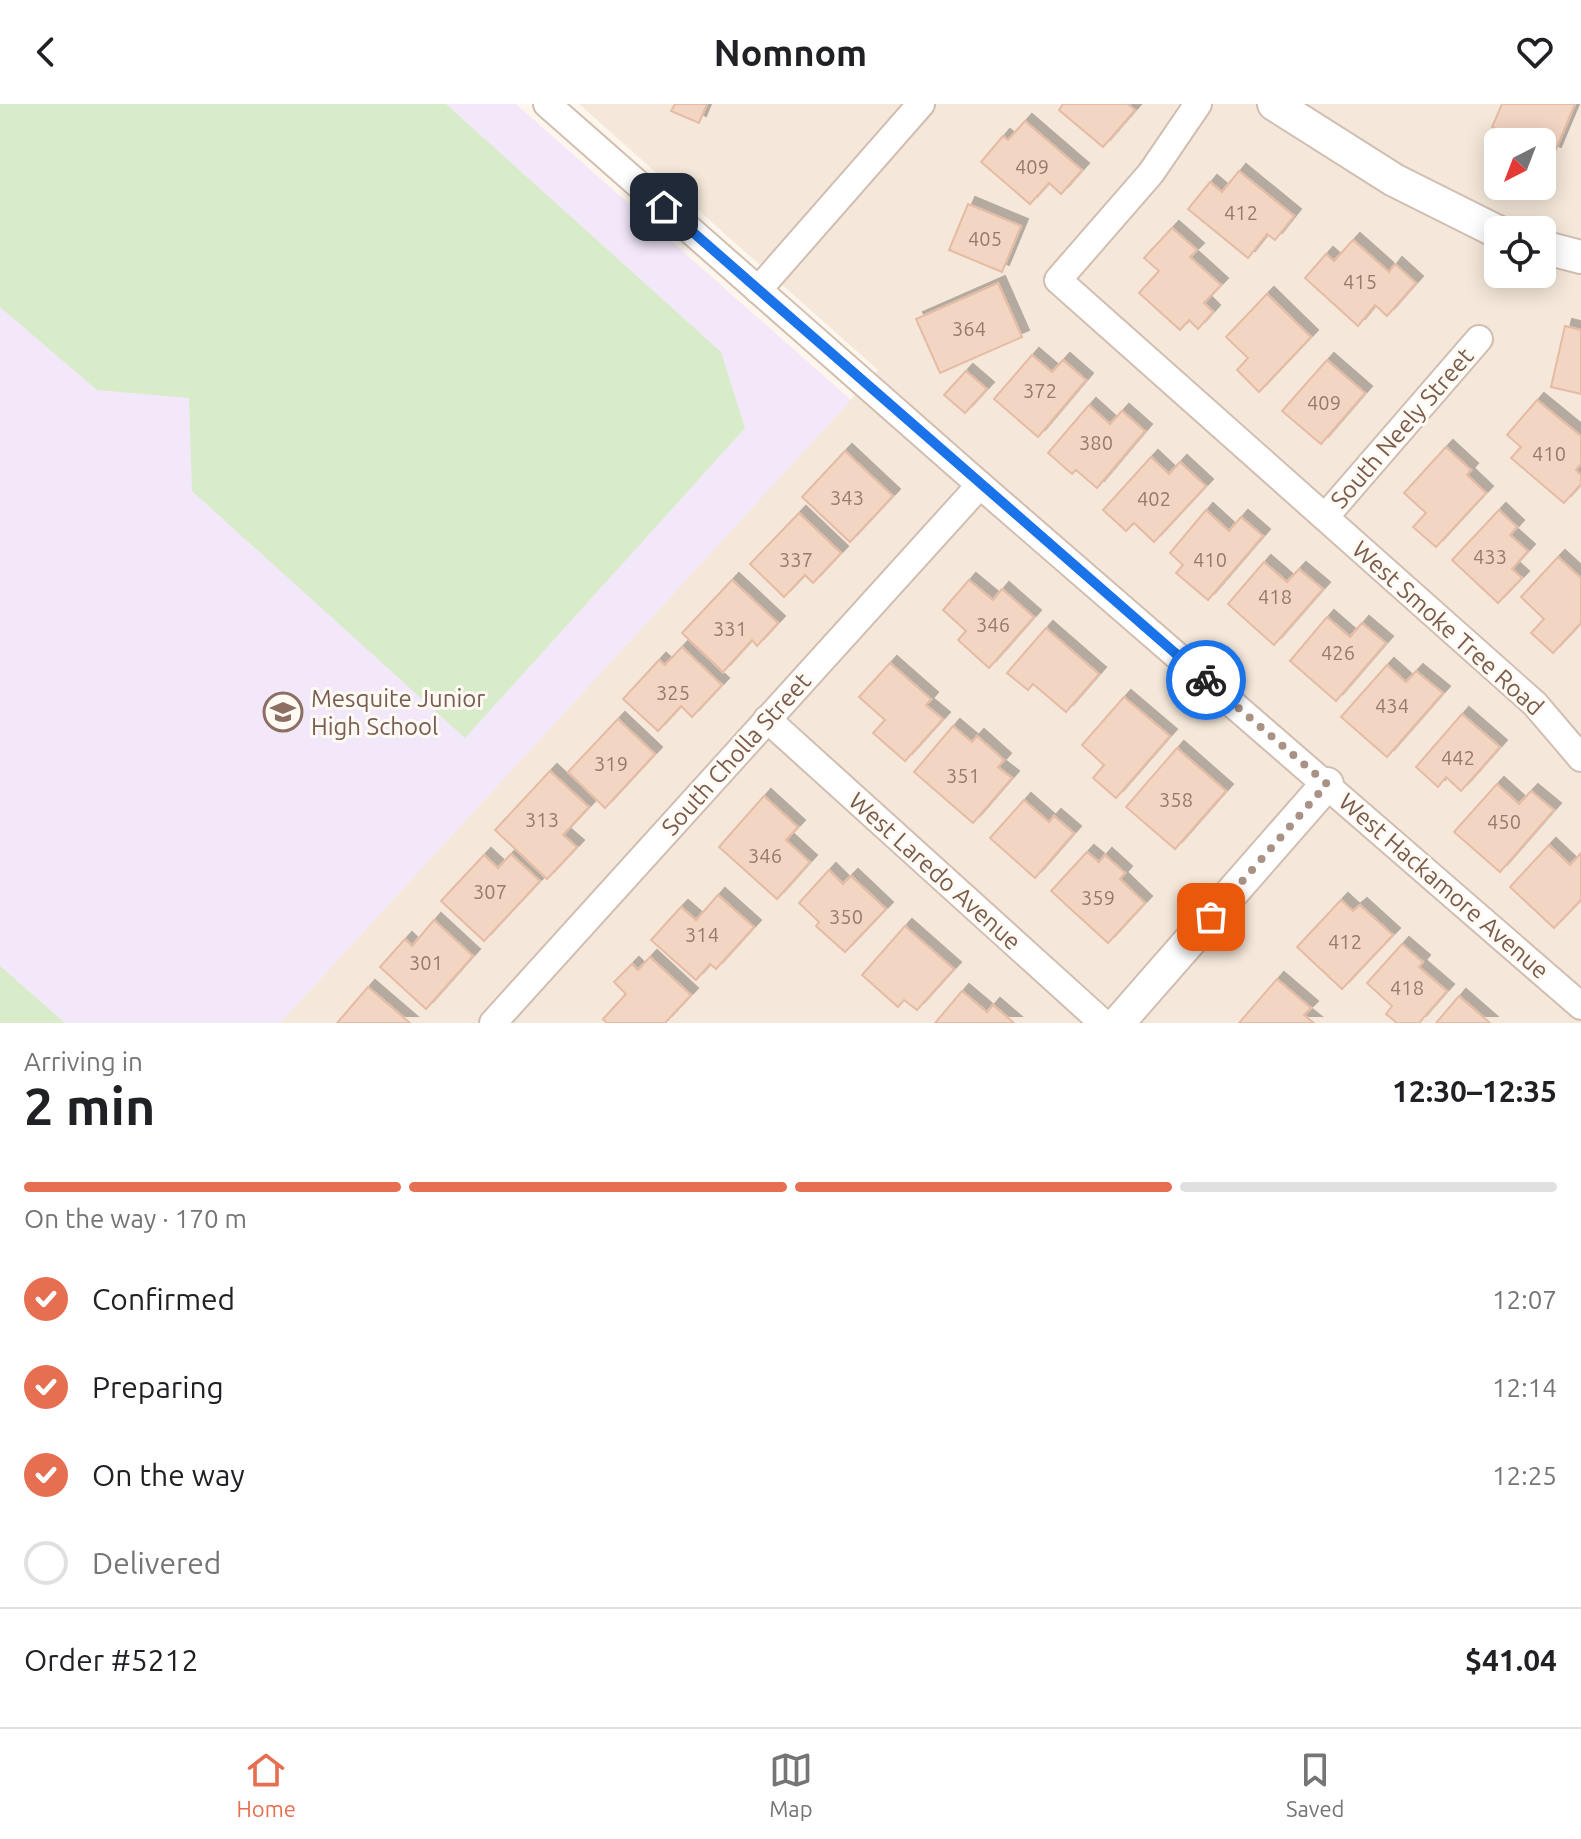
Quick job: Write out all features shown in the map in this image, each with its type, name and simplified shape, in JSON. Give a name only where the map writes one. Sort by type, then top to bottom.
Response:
[{"type":"street","name":"West Hackamore Avenue","points":[[547,104],[980,485],[1581,1006]]},
{"type":"street","points":[[758,290],[921,104]]},
{"type":"street","name":"West Smoke Tree Road","points":[[1198,104],[1151,173],[1058,280],[1535,704],[1581,758]]},
{"type":"street","points":[[1274,104],[1394,180],[1484,225]]},
{"type":"street","points":[[1556,251],[1581,257]]},
{"type":"street","name":"South Neely Street","points":[[1325,517],[1479,339]]},
{"type":"street","name":"South Cholla Street","points":[[493,1023],[980,485]]},
{"type":"street","name":"West Laredo Avenue","points":[[767,719],[1103,1023]]},
{"type":"street","points":[[1118,1023],[1327,784]]},
{"type":"shaded area","name":"Mesquite Junior High School","points":[[0,104],[516,104],[851,400],[280,1023],[0,1023]]},
{"type":"shaded area","points":[[579,104],[1581,104],[1581,1023],[280,1023],[878,370]]},
{"type":"green space","points":[[0,104],[446,104],[721,352],[745,428],[465,738],[192,491],[189,398],[97,390],[0,307]]},
{"type":"green space","points":[[0,966],[65,1023],[0,1023]]},
{"type":"building","points":[[675,104],[707,104],[699,123],[671,111]]},
{"type":"building","points":[[1063,104],[1128,104],[1135,110],[1103,147],[1059,110]]},
{"type":"building","points":[[1502,104],[1575,104],[1556,149],[1556,128],[1492,127]]},
{"type":"building","points":[[1025,121],[1082,170],[1061,194],[1049,183],[1030,204],[981,162],[1003,136],[1008,140]]},
{"type":"building","points":[[1239,171],[1294,216],[1275,240],[1267,234],[1248,258],[1188,209],[1210,182],[1222,192]]},
{"type":"building","points":[[968,204],[1021,226],[1002,272],[949,250]]},
{"type":"building","points":[[1172,228],[1197,250],[1190,257],[1221,285],[1204,303],[1213,312],[1198,329],[1189,320],[1180,330],[1139,293],[1159,271],[1144,258]]},
{"type":"building","points":[[1353,240],[1389,272],[1395,264],[1416,283],[1387,316],[1375,305],[1358,326],[1305,278],[1326,254],[1334,261]]},
{"type":"building","points":[[998,283],[1022,337],[940,373],[916,319]]},
{"type":"building","points":[[1267,294],[1311,337],[1259,392],[1237,370],[1248,358],[1226,337]]},
{"type":"building","points":[[1565,326],[1581,330],[1581,394],[1551,387]]},
{"type":"building","points":[[1032,355],[1052,372],[1063,360],[1086,380],[1038,437],[994,399]]},
{"type":"building","points":[[1327,360],[1365,393],[1321,444],[1282,411]]},
{"type":"building","points":[[966,371],[987,389],[965,413],[944,395]]},
{"type":"building","points":[[1537,400],[1581,436],[1581,464],[1576,470],[1581,475],[1581,484],[1564,503],[1511,458],[1521,447],[1507,435]]},
{"type":"building","points":[[1089,405],[1110,424],[1122,411],[1145,431],[1097,488],[1076,470],[1072,474],[1048,453]]},
{"type":"building","points":[[1446,447],[1471,470],[1467,475],[1486,493],[1436,547],[1413,527],[1426,513],[1404,493]]},
{"type":"building","points":[[845,451],[893,496],[850,542],[802,497]]},
{"type":"building","points":[[1151,457],[1169,474],[1180,462],[1206,486],[1154,542],[1134,523],[1126,531],[1103,510]]},
{"type":"building","points":[[1206,510],[1229,531],[1241,517],[1263,536],[1208,600],[1176,573],[1183,565],[1170,553]]},
{"type":"building","points":[[1499,510],[1517,527],[1510,535],[1528,551],[1512,569],[1522,578],[1498,603],[1452,560]]},
{"type":"building","points":[[799,513],[841,553],[813,583],[805,575],[784,597],[750,564]]},
{"type":"building","points":[[1558,557],[1581,578],[1581,623],[1553,653],[1531,633],[1544,619],[1521,597]]},
{"type":"building","points":[[1264,562],[1287,582],[1299,569],[1323,589],[1274,645],[1228,604]]},
{"type":"building","points":[[732,580],[778,623],[757,646],[752,640],[723,672],[682,633]]},
{"type":"building","points":[[969,580],[993,600],[1002,589],[1034,617],[989,668],[958,640],[966,631],[943,610]]},
{"type":"building","points":[[1327,617],[1350,637],[1362,623],[1386,643],[1336,701],[1290,661]]},
{"type":"building","points":[[1046,628],[1099,674],[1066,712],[1033,684],[1028,690],[1007,673]]},
{"type":"building","points":[[682,647],[722,685],[692,717],[681,706],[658,731],[623,699],[659,660],[665,665]]},
{"type":"building","points":[[890,663],[931,699],[926,705],[943,719],[905,761],[873,733],[885,720],[859,697]]},
{"type":"building","points":[[1387,665],[1406,682],[1416,671],[1443,693],[1387,757],[1341,717]]},
{"type":"building","points":[[1124,697],[1170,736],[1116,798],[1093,778],[1104,765],[1082,745]]},
{"type":"building","points":[[1462,714],[1500,747],[1461,791],[1446,777],[1438,787],[1416,767]]},
{"type":"building","points":[[618,719],[655,754],[605,808],[568,772]]},
{"type":"building","points":[[953,726],[972,742],[977,736],[1004,760],[998,767],[1012,778],[973,823],[914,772]]},
{"type":"building","points":[[1177,748],[1226,791],[1175,849],[1126,807]]},
{"type":"building","points":[[550,771],[589,807],[563,835],[577,847],[547,879],[495,830]]},
{"type":"building","points":[[1497,784],[1519,804],[1531,791],[1554,810],[1500,872],[1454,832]]},
{"type":"building","points":[[764,796],[798,827],[786,840],[810,862],[777,899],[719,847]]},
{"type":"building","points":[[1024,800],[1049,822],[1054,816],[1074,833],[1035,878],[990,838]]},
{"type":"building","points":[[1549,845],[1570,865],[1581,853],[1581,900],[1554,928],[1510,887]]},
{"type":"building","points":[[1087,852],[1099,862],[1105,855],[1125,873],[1120,879],[1145,903],[1108,943],[1051,891]]},
{"type":"building","points":[[511,854],[540,881],[484,941],[441,901],[484,855],[498,868]]},
{"type":"building","points":[[829,870],[843,884],[851,876],[886,909],[845,952],[816,926],[819,922],[799,903]]},
{"type":"building","points":[[718,895],[754,927],[716,969],[710,964],[696,980],[651,940],[681,907],[696,920]]},
{"type":"building","points":[[1341,900],[1353,911],[1360,905],[1393,935],[1342,989],[1297,947]]},
{"type":"building","points":[[434,920],[473,956],[426,1009],[380,967],[405,939],[412,946]]},
{"type":"building","points":[[905,926],[954,969],[917,1010],[904,1000],[898,1007],[862,975]]},
{"type":"building","points":[[1402,944],[1423,962],[1419,967],[1447,991],[1419,1023],[1397,1023],[1386,1014],[1392,1006],[1367,983]]},
{"type":"building","points":[[650,957],[691,995],[665,1023],[607,1023],[603,1019],[626,994],[614,982],[632,964],[638,970]]},
{"type":"building","points":[[1277,979],[1311,1008],[1304,1015],[1314,1023],[1239,1023]]},
{"type":"building","points":[[368,987],[410,1023],[337,1023]]},
{"type":"building","points":[[962,991],[987,1012],[993,1005],[1014,1023],[935,1023]]},
{"type":"building","points":[[1459,996],[1490,1023],[1436,1023]]},
{"type":"way so far","points":[[1206,680],[1327,784],[1211,917]]},
{"type":"place","name":"Mesquite Junior High School","points":[[283,712]]},
{"type":"route","points":[[664,207],[1206,680]]}]
